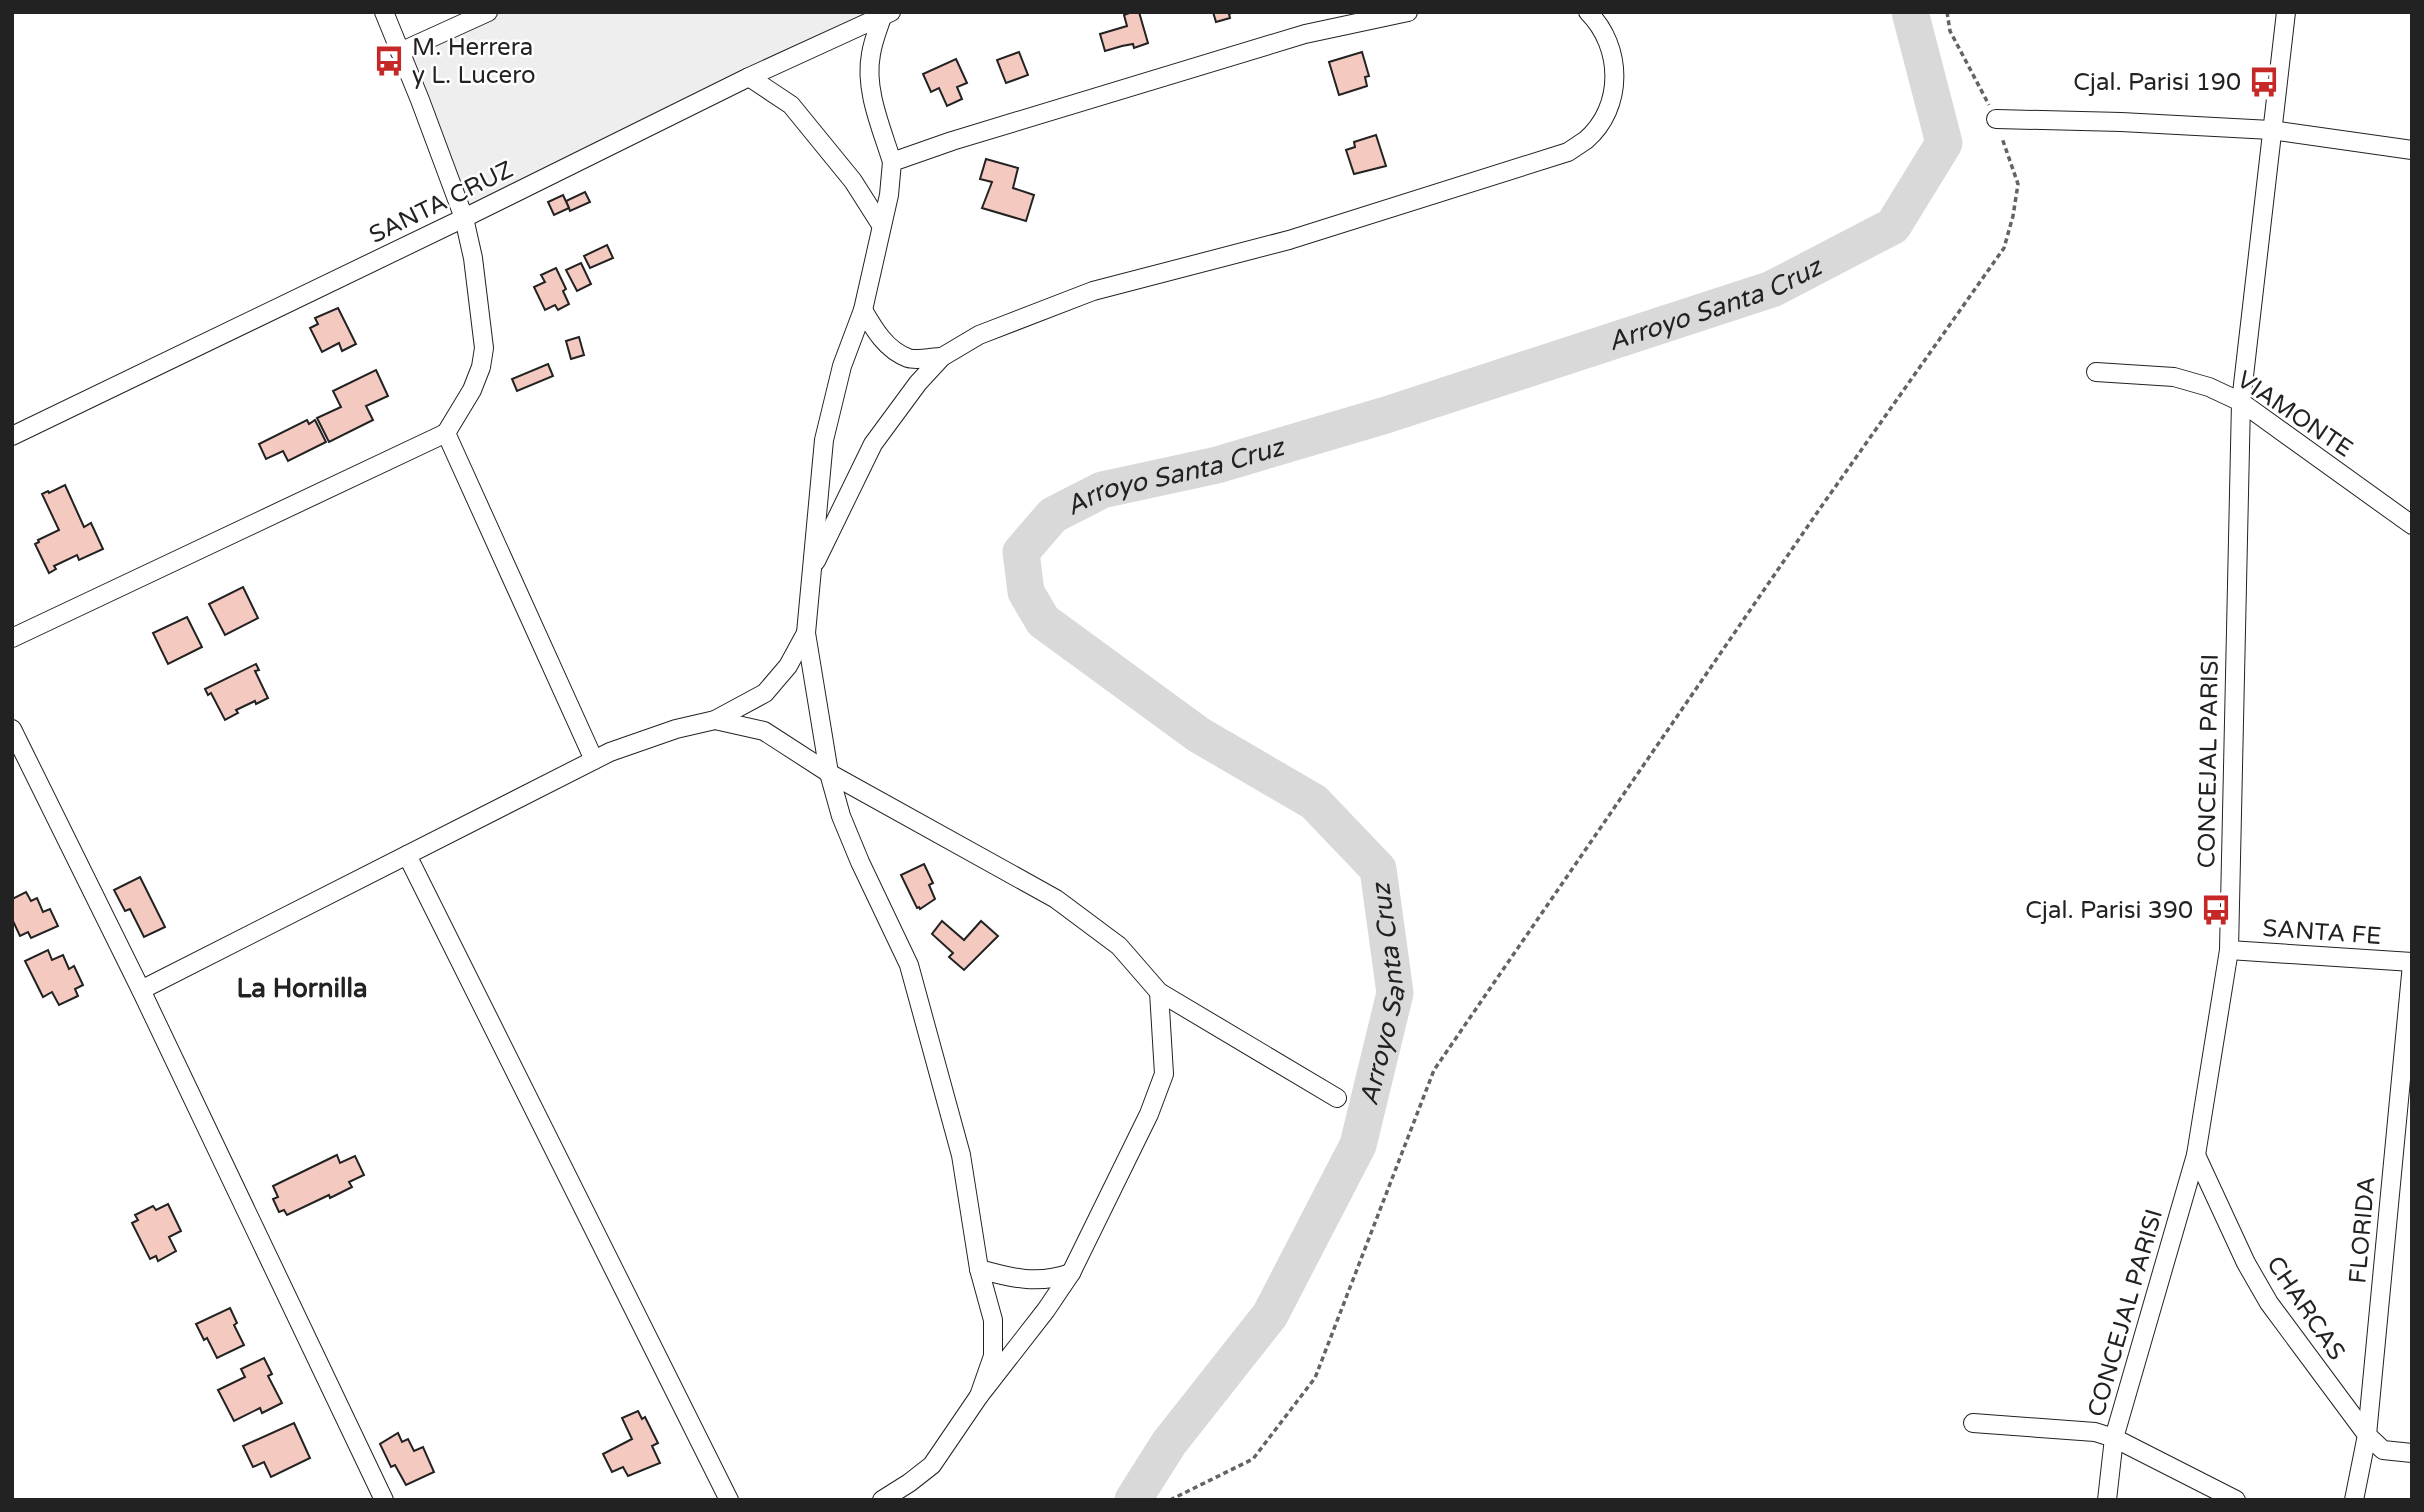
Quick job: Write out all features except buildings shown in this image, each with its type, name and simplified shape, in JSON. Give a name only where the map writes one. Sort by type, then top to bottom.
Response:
[{"type":"street","points":[[12,638],[446,433],[472,390],[481,367],[484,348],[473,258],[464,218],[384,12]]},
{"type":"street","points":[[401,51],[488,12]]},
{"type":"street","points":[[892,162],[952,141],[1305,34],[1408,12]]},
{"type":"street","points":[[810,573],[873,444],[918,383],[942,357],[979,335],[1093,291],[1289,240],[1568,152],[1587,139],[1611,103],[1615,84],[1612,53],[1601,27],[1588,12]]},
{"type":"street","name":"CONCEJAL PARISI","points":[[2107,1500],[2114,1438],[2196,1155],[2229,950],[2241,402],[2286,12]]},
{"type":"street","points":[[886,14],[871,55],[870,78],[892,162],[889,195],[863,310],[842,366],[824,440],[806,633],[829,773],[841,816],[909,965],[961,1155],[979,1269],[993,1320],[993,1356],[979,1396]]},
{"type":"street","name":"SANTA CRUZ","points":[[12,436],[749,77],[886,14]]},
{"type":"street","points":[[749,77],[791,105],[853,181],[881,225]]},
{"type":"street","points":[[1996,118],[2271,130],[2412,150]]},
{"type":"street","points":[[863,310],[877,335],[890,347],[910,358],[942,357]]},
{"type":"street","name":"VIAMONTE","points":[[2096,372],[2174,377],[2209,387],[2241,402],[2412,526]]},
{"type":"street","points":[[446,433],[594,760]]},
{"type":"street","points":[[141,990],[610,752],[676,729],[715,720],[765,694],[788,666],[806,633]]},
{"type":"street","points":[[715,720],[764,731],[829,773],[1056,899],[1119,946],[1158,992],[1337,1098]]},
{"type":"street","points":[[12,729],[141,990],[384,1500]]},
{"type":"street","points":[[407,855],[729,1500]]},
{"type":"street","name":"SANTA FE","points":[[2229,950],[2412,963]]},
{"type":"street","name":"FLORIDA","points":[[2354,1500],[2367,1435],[2412,963]]},
{"type":"street","points":[[883,1500],[932,1465],[979,1396],[1046,1310],[1070,1273],[1149,1114],[1164,1074],[1158,992]]},
{"type":"street","name":"CHARCAS","points":[[2196,1155],[2246,1263],[2269,1303],[2367,1435],[2383,1450],[2412,1453]]},
{"type":"street","points":[[979,1269],[1015,1279],[1035,1281],[1070,1273]]},
{"type":"street","points":[[1973,1423],[2095,1432],[2114,1438],[2236,1500]]},
{"type":"path","points":[[1170,1500],[1253,1459],[1315,1378],[1434,1070],[1821,507],[2004,248],[2018,184],[1996,118],[1950,31],[1947,12]]},
{"type":"shaded area","points":[[488,12],[889,12],[464,218],[401,52]]},
{"type":"waterway","name":"Arroyo Santa Cruz","points":[[1133,1500],[1169,1443],[1270,1315],[1358,1145],[1395,993],[1378,869],[1314,802],[1199,735],[1043,621],[1026,592],[1021,552],[1053,515],[1102,490],[1217,465],[1386,415],[1772,289],[1893,226],[1944,143],[1910,12]]},
{"type":"place","name":"M. Herrera y L. Lucero","points":[[389,61]]},
{"type":"place","name":"Cjal. Parisi 190","points":[[2264,82]]},
{"type":"place","name":"Cjal. Parisi 390","points":[[2216,910]]},
{"type":"district","name":"La Hornilla","points":[[302,988]]}]
